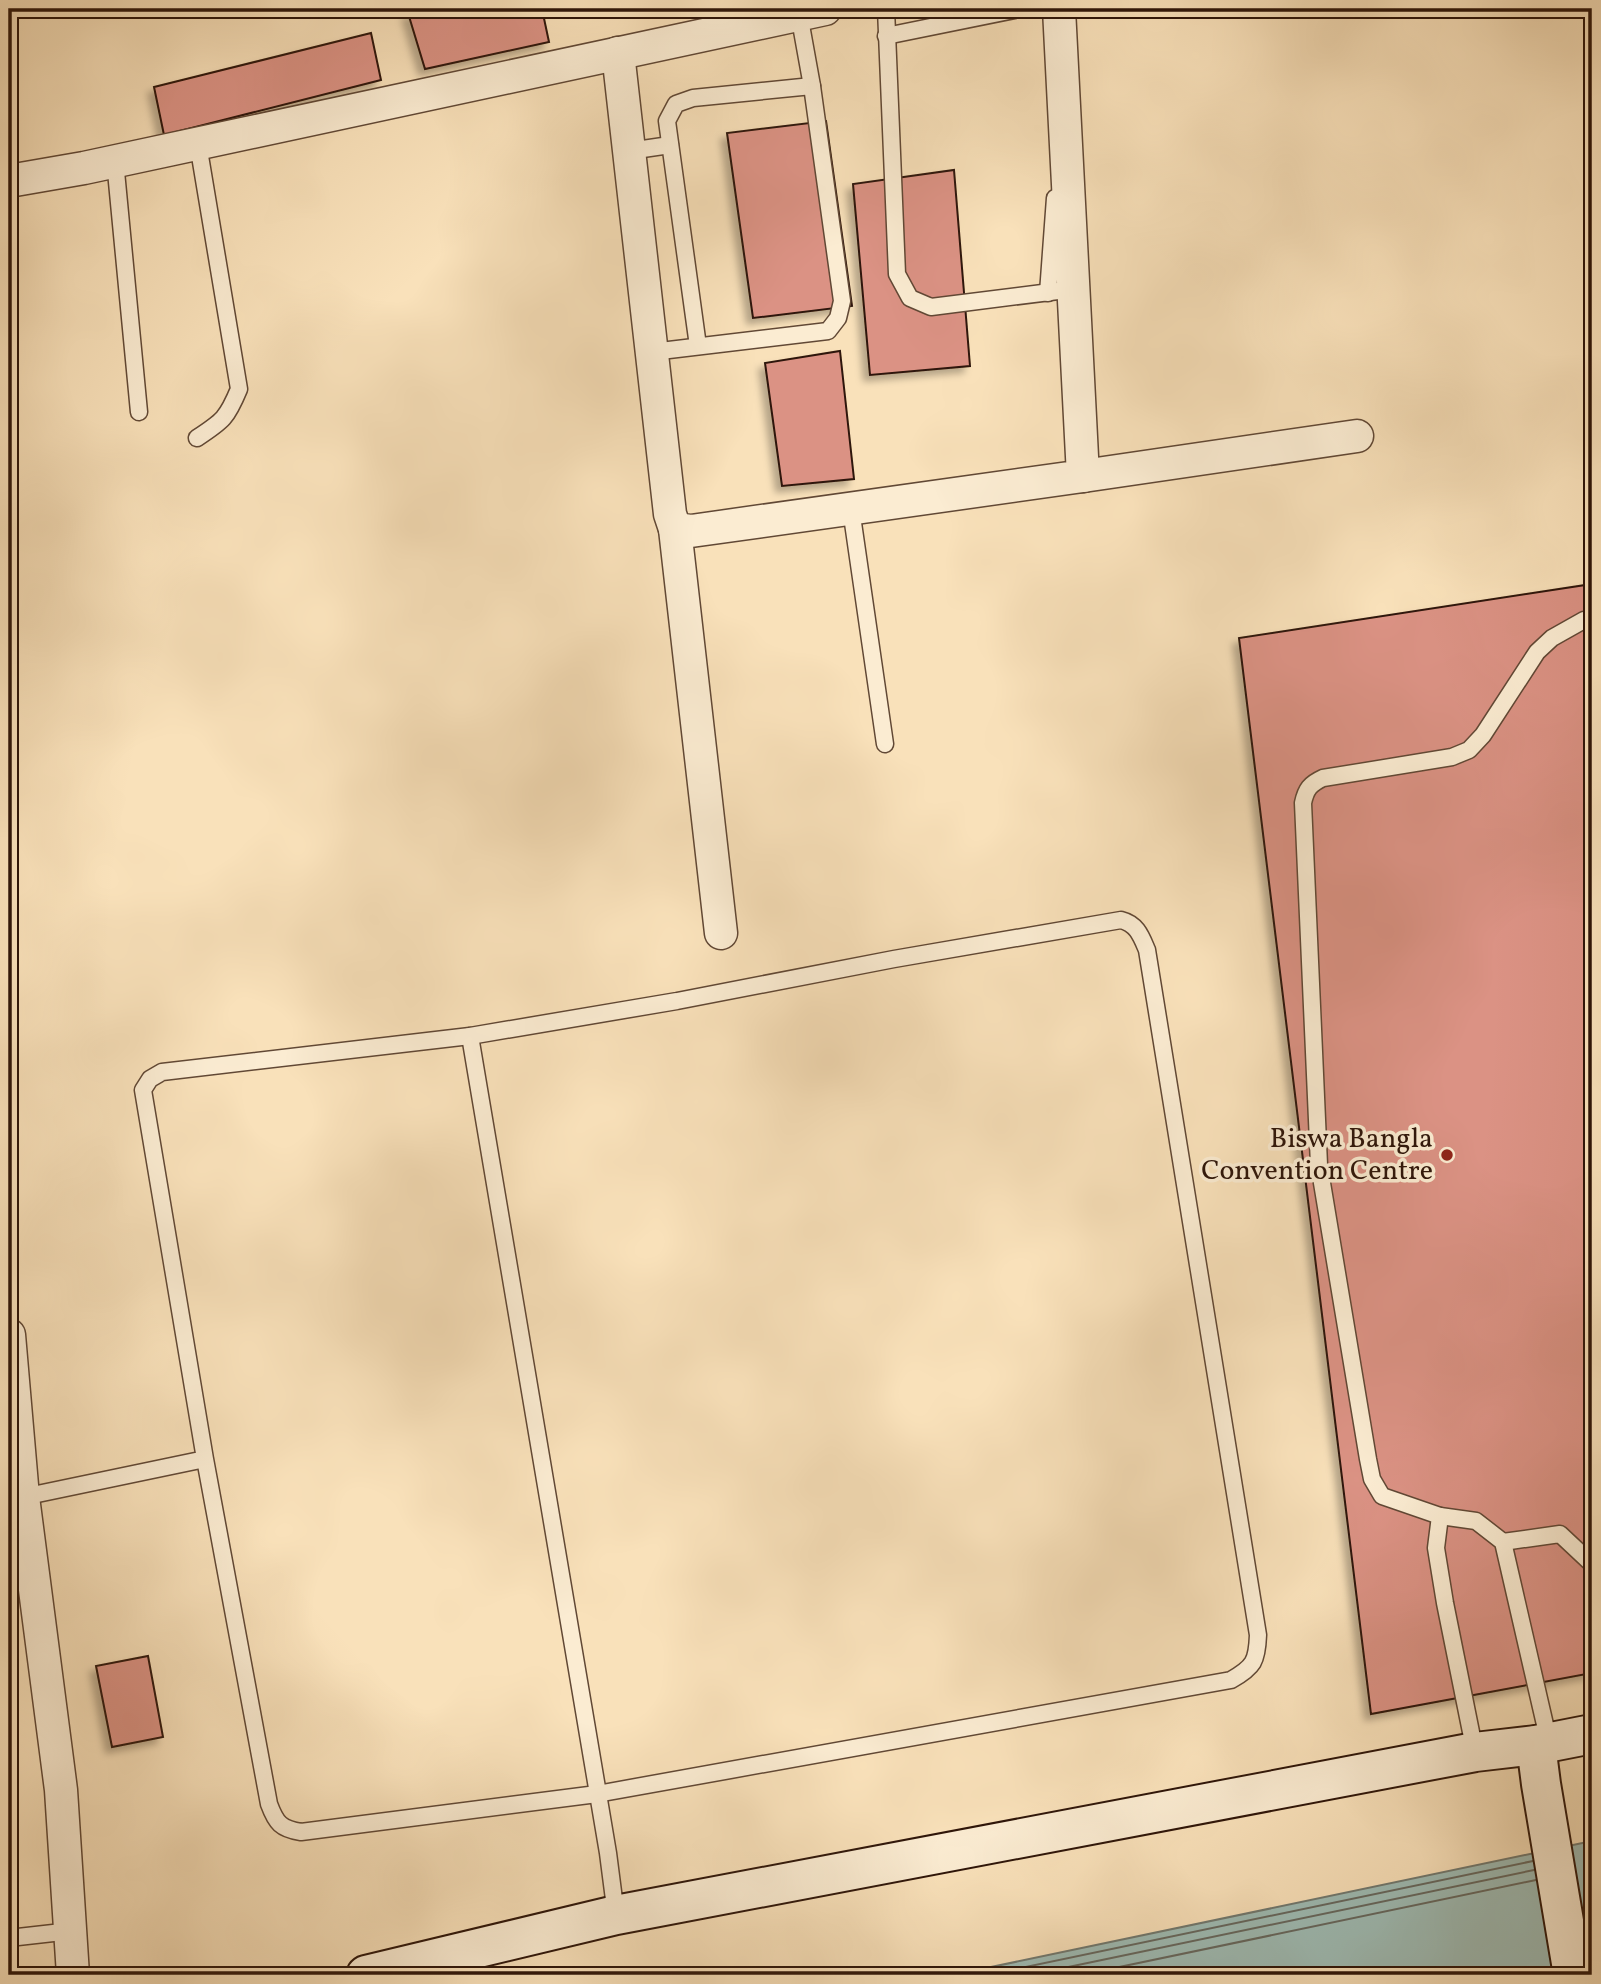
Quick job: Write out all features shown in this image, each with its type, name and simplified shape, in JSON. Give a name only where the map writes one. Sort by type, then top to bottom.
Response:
[{"type":"street","points":[[1059,9],[1061,291],[1083,476]]},
{"type":"street","points":[[9,181],[198,144],[812,12]]},
{"type":"street","points":[[618,53],[721,933]]},
{"type":"street","points":[[675,529],[691,531],[1357,436]]},
{"type":"street","points":[[9,1335],[23,1497],[61,1790],[73,1975]]},
{"type":"street","points":[[366,1975],[616,1915],[1475,1752],[1543,1744],[1592,1734]]},
{"type":"street","points":[[1543,1744],[1541,1784],[1573,1975]]},
{"type":"lane","points":[[886,9],[897,274],[910,298],[931,307],[1061,291],[1048,26],[1042,9]]},
{"type":"lane","points":[[886,36],[1019,9]]},
{"type":"lane","points":[[652,352],[828,331],[838,318],[842,301],[812,86],[812,12]]},
{"type":"lane","points":[[698,346],[667,121],[676,104],[692,98],[812,86]]},
{"type":"lane","points":[[197,438],[222,422],[239,389],[198,144]]},
{"type":"lane","points":[[629,150],[670,145]]},
{"type":"lane","points":[[115,161],[139,412]]},
{"type":"lane","points":[[851,509],[885,744]]},
{"type":"lane","points":[[1543,1744],[1503,1542],[1476,1521],[1440,1516],[1382,1496],[1372,1479],[1319,1165],[1303,803],[1312,784],[1323,778],[1452,757],[1469,750],[1483,735],[1537,652],[1552,638],[1584,620],[1592,620]]},
{"type":"lane","points":[[1121,920],[1130,923],[1141,934],[1147,950],[1258,1635],[1257,1655],[1246,1671],[1231,1680],[597,1794],[301,1832],[287,1830],[275,1819],[269,1804],[205,1459],[143,1090],[150,1079],[162,1072],[470,1036],[677,1001],[894,958],[1121,920]]},
{"type":"lane","points":[[470,1036],[616,1915]]},
{"type":"lane","points":[[23,1497],[205,1459]]},
{"type":"lane","points":[[1440,1516],[1436,1548],[1475,1752]]},
{"type":"lane","points":[[1503,1542],[1560,1534],[1592,1564]]},
{"type":"lane","points":[[9,1938],[71,1931]]},
{"type":"water","points":[[1592,1841],[1592,1975],[953,1975]]},
{"type":"building","points":[[428,9],[542,9],[549,42],[425,69],[408,13]]},
{"type":"building","points":[[371,33],[381,80],[164,135],[154,87]]},
{"type":"building","points":[[826,121],[852,306],[753,318],[727,133]]},
{"type":"building","points":[[954,170],[970,366],[870,375],[853,184]]},
{"type":"building","points":[[840,351],[854,479],[782,486],[765,363]]},
{"type":"building","name":"Biswa Bangla Convention Centre","points":[[1592,584],[1592,1673],[1371,1714],[1239,638]]},
{"type":"building","points":[[148,1656],[163,1737],[112,1747],[96,1666]]},
{"type":"place","name":"Biswa Bangla Convention Centre","points":[[1447,1155]]}]
